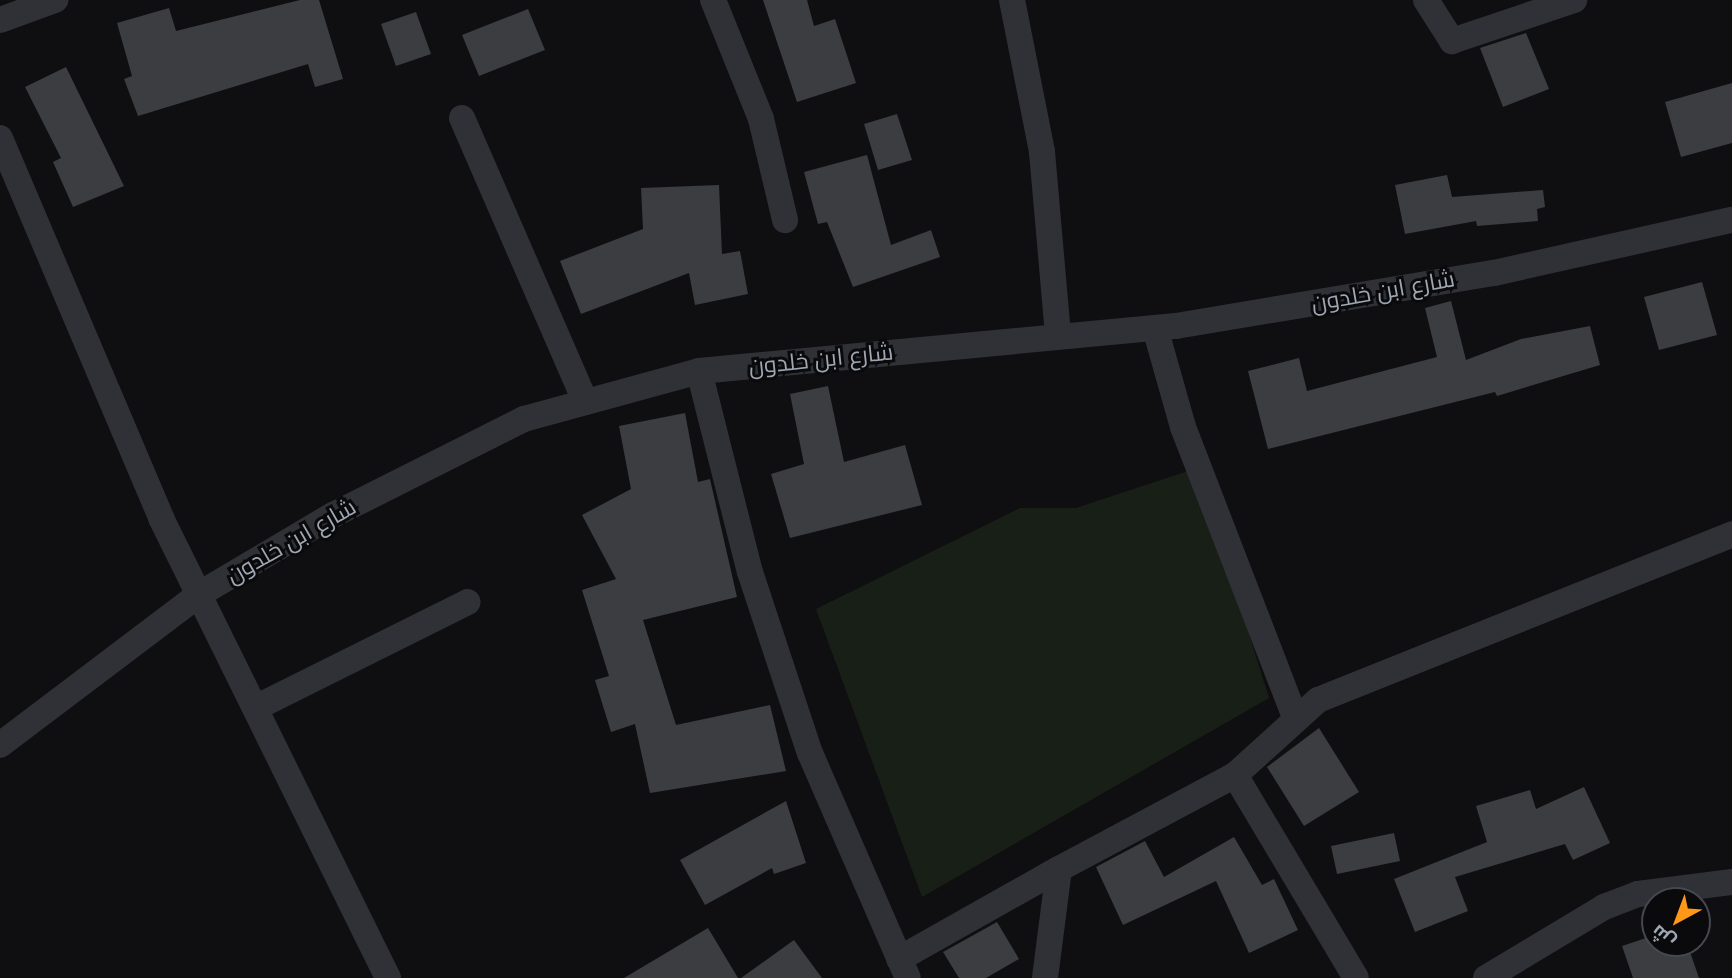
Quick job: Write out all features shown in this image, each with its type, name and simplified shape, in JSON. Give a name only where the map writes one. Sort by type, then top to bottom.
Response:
[{"type":"street","points":[[0,20],[55,0]]},
{"type":"street","points":[[713,0],[761,120],[785,220]]},
{"type":"street","points":[[1012,0],[1042,152],[1058,336]]},
{"type":"street","points":[[1426,0],[1452,41],[1574,0]]},
{"type":"street","points":[[462,118],[585,401]]},
{"type":"street","points":[[0,138],[198,595],[259,706],[388,978]]},
{"type":"street","name":"شارع ابن خلدون","points":[[0,745],[198,595],[333,516],[524,419],[699,371],[1154,328],[1494,273],[1732,220]]},
{"type":"street","points":[[1154,328],[1188,440],[1295,717]]},
{"type":"street","points":[[699,371],[750,572],[810,753],[903,969],[1059,869],[1235,775],[1295,717],[1377,673],[1732,534]]},
{"type":"street","points":[[259,706],[468,602]]},
{"type":"street","points":[[1235,775],[1356,978]]},
{"type":"street","points":[[1045,978],[1059,869]]},
{"type":"street","points":[[1486,978],[1604,907],[1638,894],[1732,882]]},
{"type":"shaded area","points":[[1197,468],[1269,698],[922,897],[816,609],[1020,508],[1076,508]]},
{"type":"building","points":[[300,0],[319,0],[343,79],[315,87],[308,64],[138,116],[124,79],[132,76],[117,23],[169,8],[176,31]]},
{"type":"building","points":[[763,0],[807,0],[814,26],[835,19],[856,83],[797,102]]},
{"type":"building","points":[[528,9],[545,50],[479,76],[462,35]]},
{"type":"building","points":[[416,12],[431,54],[396,66],[381,24]]},
{"type":"building","points":[[1526,33],[1549,89],[1503,107],[1480,48]]},
{"type":"building","points":[[66,67],[124,186],[73,207],[53,162],[61,158],[25,87]]},
{"type":"building","points":[[1732,83],[1732,143],[1681,157],[1665,102]]},
{"type":"building","points":[[897,114],[912,160],[878,170],[864,124]]},
{"type":"building","points":[[867,155],[891,245],[931,230],[940,257],[853,287],[827,222],[818,224],[804,172]]},
{"type":"building","points":[[1447,175],[1452,197],[1543,190],[1545,207],[1537,209],[1538,221],[1477,226],[1476,221],[1405,234],[1395,185]]},
{"type":"building","points":[[719,185],[722,254],[740,251],[748,294],[695,305],[689,273],[581,314],[560,261],[643,229],[641,188]]},
{"type":"building","points":[[1702,282],[1717,335],[1659,350],[1644,297]]},
{"type":"building","points":[[1451,301],[1466,360],[1521,339],[1590,326],[1600,365],[1497,396],[1495,392],[1268,449],[1248,371],[1299,358],[1307,391],[1437,357],[1425,308]]},
{"type":"building","points":[[828,386],[844,462],[905,445],[922,505],[790,538],[771,474],[804,464],[790,394]]},
{"type":"building","points":[[685,413],[698,482],[710,479],[737,597],[643,620],[676,725],[770,705],[786,771],[650,793],[635,724],[611,732],[595,680],[609,676],[582,590],[616,579],[582,515],[631,489],[619,426]]},
{"type":"building","points":[[1319,728],[1359,792],[1304,826],[1267,767]]},
{"type":"building","points":[[1584,787],[1610,843],[1573,860],[1565,844],[1455,877],[1468,911],[1415,932],[1394,879],[1487,842],[1476,806],[1530,790],[1536,809]]},
{"type":"building","points":[[786,801],[806,863],[774,874],[772,868],[705,905],[680,860]]},
{"type":"building","points":[[1394,833],[1400,861],[1337,874],[1331,846]]},
{"type":"building","points":[[1234,837],[1262,885],[1274,879],[1298,930],[1249,953],[1216,881],[1123,925],[1096,867],[1145,841],[1164,877]]},
{"type":"building","points":[[997,922],[1019,959],[986,978],[959,978],[943,952]]},
{"type":"building","points":[[708,928],[738,978],[624,978]]},
{"type":"building","points":[[794,940],[822,978],[741,978]]},
{"type":"building","points":[[1641,940],[1641,957],[1692,957],[1699,978],[1633,978],[1622,946]]}]
